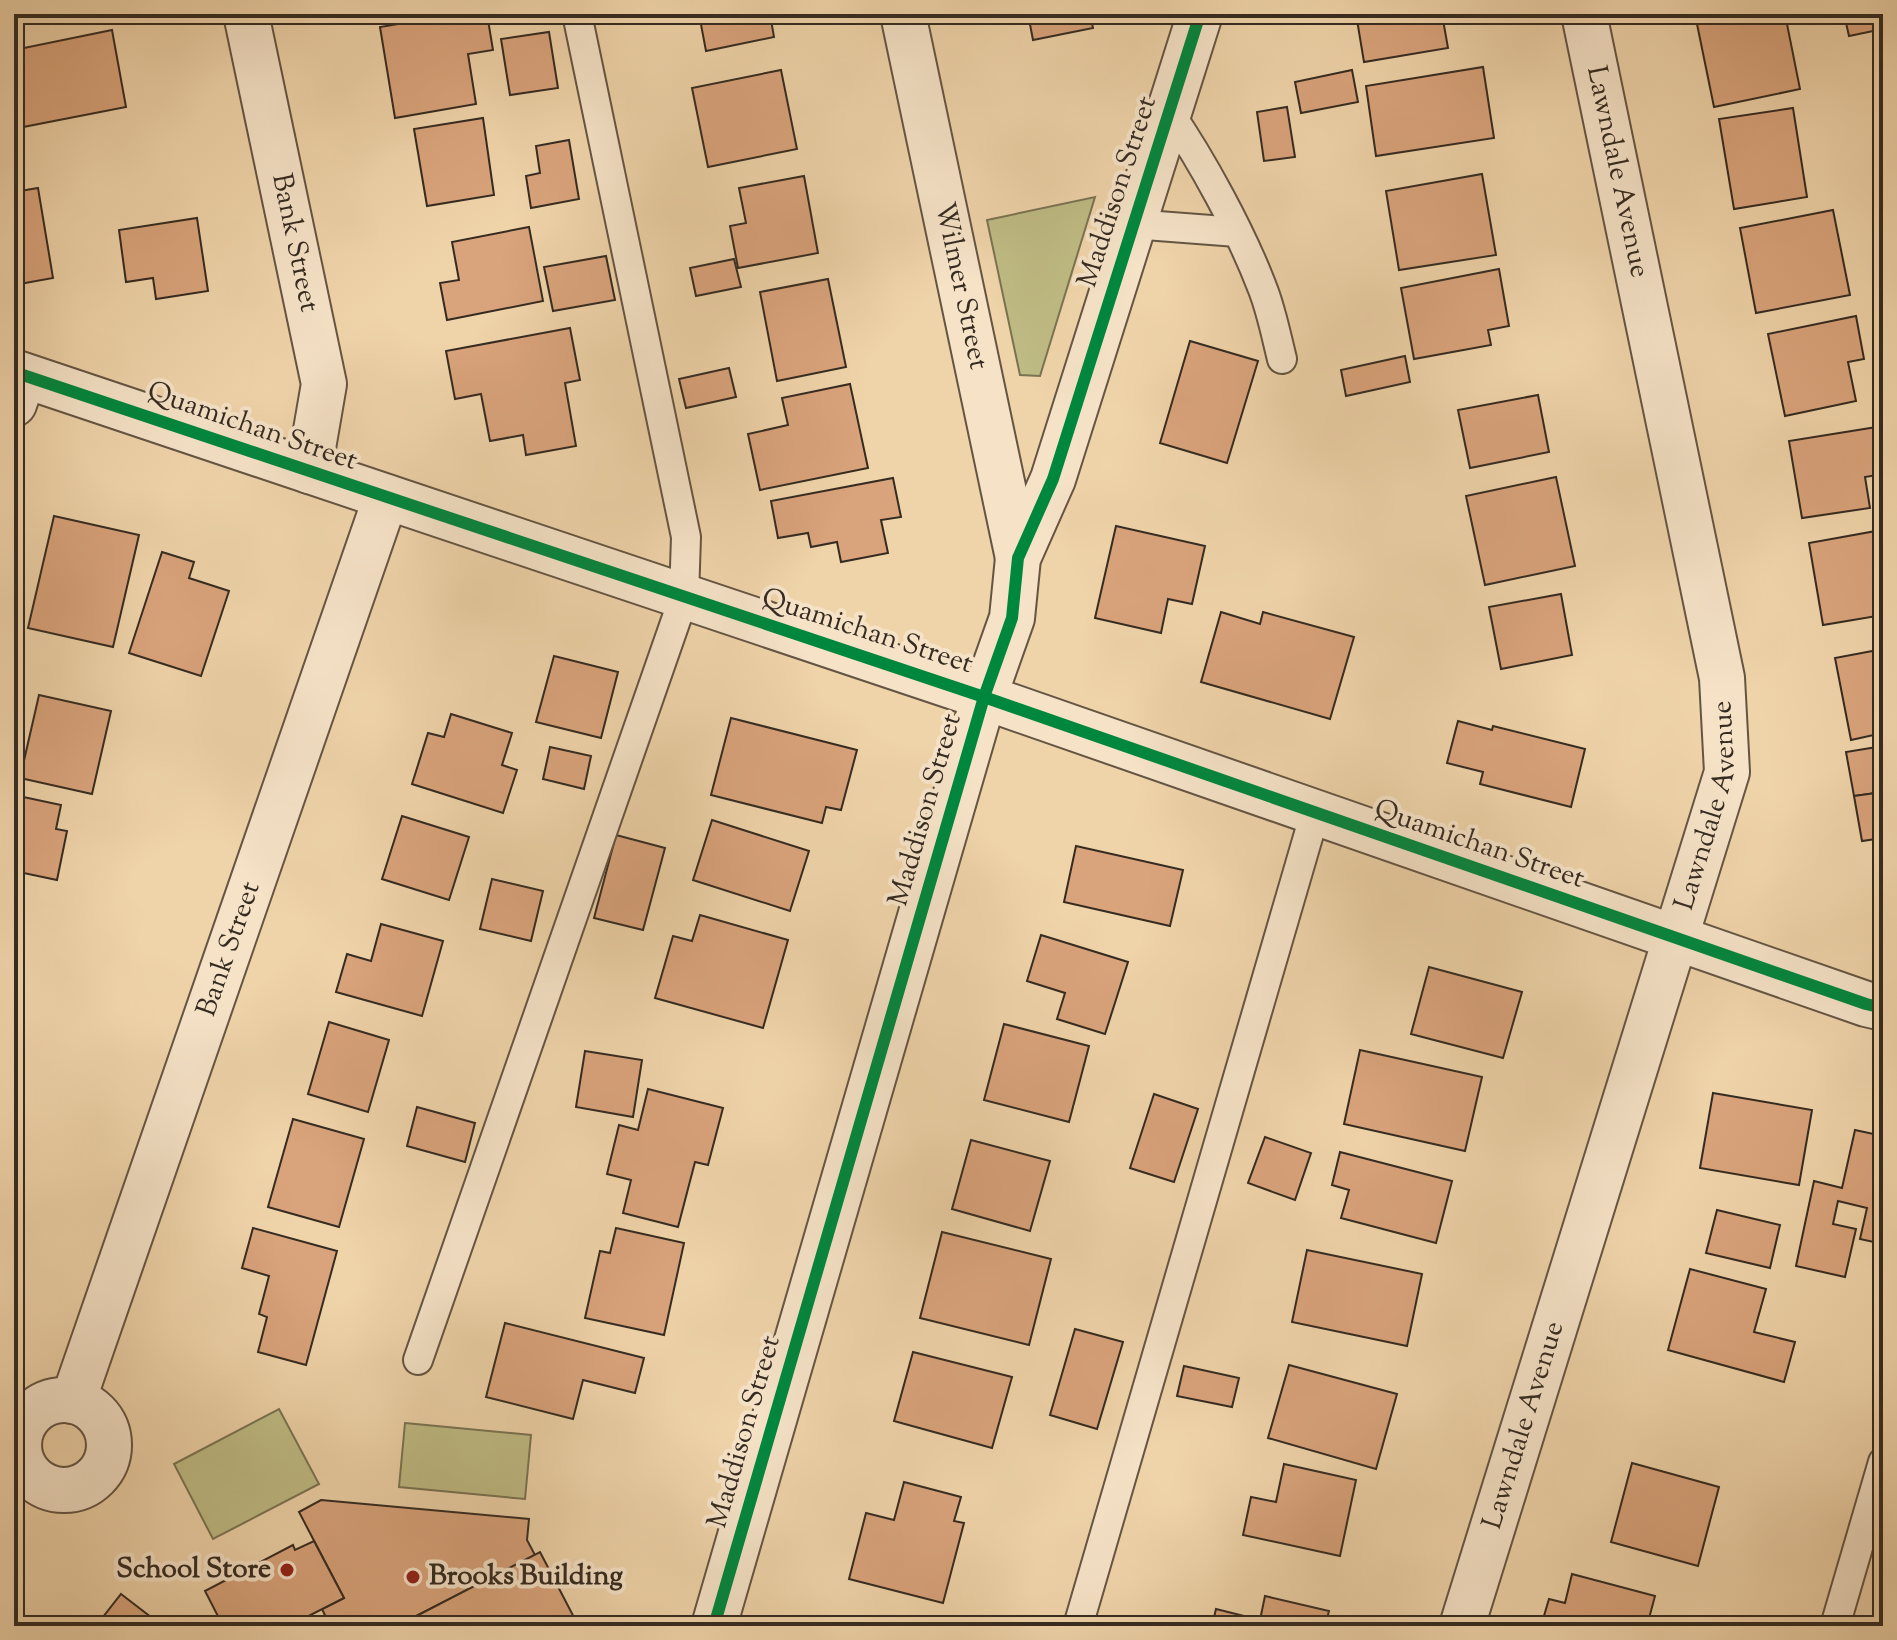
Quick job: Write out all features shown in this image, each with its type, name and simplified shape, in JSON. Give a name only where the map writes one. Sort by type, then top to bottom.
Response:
[{"type":"street","name":"Bank Street","points":[[246,14],[324,384],[309,471]]},
{"type":"street","name":"Wilmer Street","points":[[903,14],[1018,558]]},
{"type":"street","name":"Maddison Street","points":[[714,1626],[984,697],[1012,618],[1018,558],[1053,479],[1200,14]]},
{"type":"street","name":"Lawndale Avenue","points":[[1462,1626],[1727,772],[1722,678],[1584,14]]},
{"type":"street","name":"Quamichan Street","points":[[17,384],[309,471],[984,697],[1675,939],[1883,1008]]},
{"type":"street","name":"Bank Street","points":[[73,1401],[386,497]]},
{"type":"lane","points":[[418,1360],[684,597],[686,537],[577,14]]},
{"type":"lane","points":[[1168,111],[1185,135],[1263,288],[1282,359]]},
{"type":"lane","points":[[1132,224],[1237,232]]},
{"type":"lane","points":[[1078,1626],[1315,813]]},
{"type":"lane","points":[[1835,1626],[1883,1462]]},
{"type":"shaded area","points":[[1095,197],[1040,376],[1020,375],[987,220]]},
{"type":"shaded area","points":[[279,1409],[319,1484],[213,1539],[174,1464]]},
{"type":"shaded area","points":[[405,1423],[531,1435],[525,1499],[399,1487]]},
{"type":"building","points":[[458,14],[487,14],[493,50],[468,54],[476,104],[395,118],[380,27]]},
{"type":"building","points":[[699,14],[770,14],[774,37],[706,51]]},
{"type":"building","points":[[1028,14],[1090,14],[1093,28],[1033,40]]},
{"type":"building","points":[[1356,14],[1442,14],[1448,48],[1364,62]]},
{"type":"building","points":[[1750,14],[1785,14],[1800,89],[1714,107],[1697,24]]},
{"type":"building","points":[[1844,14],[1883,14],[1883,29],[1849,36]]},
{"type":"building","points":[[112,30],[126,107],[18,128],[14,109],[14,50]]},
{"type":"building","points":[[549,32],[558,88],[510,95],[501,39]]},
{"type":"building","points":[[1483,67],[1494,138],[1376,156],[1366,86]]},
{"type":"building","points":[[781,70],[797,149],[708,167],[692,88]]},
{"type":"building","points":[[1352,70],[1358,102],[1301,113],[1295,82]]},
{"type":"building","points":[[1287,107],[1295,157],[1264,161],[1257,112]]},
{"type":"building","points":[[1793,108],[1807,197],[1734,209],[1719,119]]},
{"type":"building","points":[[483,118],[494,195],[427,206],[414,129]]},
{"type":"building","points":[[569,140],[579,199],[531,208],[526,176],[540,173],[536,146]]},
{"type":"building","points":[[1482,174],[1496,255],[1399,270],[1386,191]]},
{"type":"building","points":[[804,176],[818,253],[738,268],[730,226],[746,223],[739,188]]},
{"type":"building","points":[[38,188],[53,278],[14,285],[14,192]]},
{"type":"building","points":[[1833,210],[1850,295],[1756,313],[1740,228]]},
{"type":"building","points":[[197,218],[208,291],[156,299],[153,278],[126,282],[119,230]]},
{"type":"building","points":[[529,227],[543,301],[447,320],[440,283],[459,280],[452,242]]},
{"type":"building","points":[[606,256],[615,300],[553,311],[544,267]]},
{"type":"building","points":[[734,259],[741,287],[696,296],[690,268]]},
{"type":"building","points":[[1499,269],[1509,326],[1488,330],[1491,345],[1414,359],[1401,288]]},
{"type":"building","points":[[828,279],[846,367],[777,381],[760,292]]},
{"type":"building","points":[[1856,316],[1864,359],[1848,362],[1856,401],[1785,416],[1768,334]]},
{"type":"building","points":[[570,328],[580,380],[565,383],[576,446],[526,455],[523,435],[490,441],[481,394],[455,399],[446,351]]},
{"type":"building","points":[[1190,341],[1258,361],[1227,463],[1160,443]]},
{"type":"building","points":[[1405,356],[1410,382],[1346,396],[1341,370]]},
{"type":"building","points":[[729,368],[736,397],[686,408],[679,379]]},
{"type":"building","points":[[850,384],[868,468],[760,490],[748,434],[788,425],[782,398]]},
{"type":"building","points":[[1538,395],[1549,452],[1470,468],[1458,410]]},
{"type":"building","points":[[1883,426],[1883,474],[1865,477],[1870,508],[1802,518],[1789,441]]},
{"type":"building","points":[[1556,477],[1575,566],[1485,585],[1466,496]]},
{"type":"building","points":[[893,478],[901,517],[881,520],[888,553],[841,562],[837,542],[811,547],[808,533],[778,538],[771,501]]},
{"type":"building","points":[[54,516],[139,535],[113,647],[28,628]]},
{"type":"building","points":[[1116,526],[1205,546],[1192,604],[1168,599],[1161,633],[1095,618]]},
{"type":"building","points":[[1876,531],[1883,570],[1883,615],[1823,625],[1809,543]]},
{"type":"building","points":[[162,552],[194,562],[189,578],[229,591],[201,676],[129,653]]},
{"type":"building","points":[[1561,594],[1572,655],[1501,669],[1489,607]]},
{"type":"building","points":[[1221,612],[1260,624],[1263,612],[1354,637],[1330,719],[1201,682]]},
{"type":"building","points":[[1883,649],[1883,733],[1851,740],[1835,658]]},
{"type":"building","points":[[554,656],[618,672],[601,738],[536,722]]},
{"type":"building","points":[[39,695],[111,711],[92,794],[20,778]]},
{"type":"building","points":[[451,714],[512,733],[502,765],[517,770],[503,813],[412,784],[428,733],[444,737]]},
{"type":"building","points":[[731,718],[857,750],[841,810],[826,807],[822,823],[711,795]]},
{"type":"building","points":[[1458,721],[1492,730],[1493,726],[1585,749],[1571,807],[1480,784],[1483,772],[1447,763]]},
{"type":"building","points":[[1883,746],[1883,792],[1854,796],[1846,752]]},
{"type":"building","points":[[550,747],[591,756],[584,789],[543,779]]},
{"type":"building","points":[[1883,792],[1883,838],[1862,841],[1854,796]]},
{"type":"building","points":[[14,795],[61,805],[56,829],[67,831],[57,880],[14,871]]},
{"type":"building","points":[[402,816],[469,837],[449,900],[382,879]]},
{"type":"building","points":[[712,820],[809,851],[790,911],[693,880]]},
{"type":"building","points":[[616,835],[665,848],[643,930],[594,918]]},
{"type":"building","points":[[1076,846],[1183,870],[1170,926],[1064,902]]},
{"type":"building","points":[[492,879],[543,891],[531,941],[480,929]]},
{"type":"building","points":[[700,915],[788,940],[763,1028],[655,998],[673,936],[692,941]]},
{"type":"building","points":[[381,924],[443,941],[422,1016],[336,992],[347,954],[371,961]]},
{"type":"building","points":[[1041,935],[1128,962],[1105,1034],[1057,1019],[1065,993],[1027,981]]},
{"type":"building","points":[[1429,967],[1522,992],[1503,1058],[1411,1034]]},
{"type":"building","points":[[14,995],[21,996],[14,1037]]},
{"type":"building","points":[[329,1022],[389,1040],[368,1112],[308,1094]]},
{"type":"building","points":[[1004,1024],[1089,1046],[1069,1122],[984,1100]]},
{"type":"building","points":[[1360,1050],[1482,1077],[1465,1151],[1344,1124]]},
{"type":"building","points":[[585,1051],[642,1060],[633,1117],[576,1107]]},
{"type":"building","points":[[648,1089],[723,1108],[708,1165],[695,1162],[678,1227],[623,1213],[631,1180],[607,1174],[619,1125],[638,1130]]},
{"type":"building","points":[[1713,1093],[1812,1110],[1799,1185],[1700,1168]]},
{"type":"building","points":[[1154,1094],[1198,1109],[1174,1182],[1130,1168]]},
{"type":"building","points":[[417,1107],[475,1123],[465,1162],[407,1146]]},
{"type":"building","points":[[293,1119],[364,1139],[339,1227],[268,1207]]},
{"type":"building","points":[[1855,1130],[1883,1136],[1883,1244],[1860,1239],[1867,1208],[1838,1201],[1833,1224],[1856,1229],[1845,1277],[1796,1266],[1814,1181],[1842,1188]]},
{"type":"building","points":[[1265,1137],[1311,1153],[1295,1200],[1248,1183]]},
{"type":"building","points":[[971,1140],[1050,1161],[1030,1231],[952,1209]]},
{"type":"building","points":[[1340,1152],[1452,1181],[1436,1243],[1341,1218],[1349,1190],[1332,1185]]},
{"type":"building","points":[[1717,1210],[1780,1225],[1770,1268],[1706,1253]]},
{"type":"building","points":[[253,1228],[337,1251],[306,1365],[258,1352],[267,1317],[259,1314],[269,1276],[242,1268]]},
{"type":"building","points":[[616,1228],[684,1243],[664,1335],[585,1318],[600,1251],[610,1253]]},
{"type":"building","points":[[942,1232],[1051,1259],[1029,1345],[920,1318]]},
{"type":"building","points":[[1307,1250],[1422,1274],[1407,1346],[1292,1322]]},
{"type":"building","points":[[1690,1269],[1766,1289],[1754,1332],[1795,1342],[1784,1382],[1668,1350]]},
{"type":"building","points":[[505,1323],[644,1358],[635,1393],[583,1380],[573,1419],[486,1397]]},
{"type":"building","points":[[1075,1329],[1123,1342],[1097,1429],[1050,1415]]},
{"type":"building","points":[[913,1352],[1012,1377],[992,1448],[894,1421]]},
{"type":"building","points":[[1289,1365],[1397,1394],[1376,1469],[1268,1438]]},
{"type":"building","points":[[1184,1366],[1239,1378],[1232,1407],[1177,1396]]},
{"type":"building","points":[[1632,1463],[1719,1487],[1698,1566],[1611,1542]]},
{"type":"building","points":[[1284,1464],[1356,1480],[1340,1556],[1243,1535],[1251,1497],[1276,1502]]},
{"type":"building","points":[[904,1482],[961,1497],[954,1521],[964,1523],[943,1603],[849,1579],[866,1513],[894,1520]]},
{"type":"building","name":"Brooks Building","points":[[321,1500],[529,1519],[527,1540],[535,1555],[397,1626],[330,1626],[322,1609],[344,1598],[299,1512]]},
{"type":"building","name":"School Store","points":[[314,1541],[344,1598],[289,1626],[223,1626],[205,1591],[293,1545],[295,1550]]},
{"type":"building","points":[[540,1552],[578,1625],[397,1626]]},
{"type":"building","points":[[14,1556],[19,1557],[14,1614]]},
{"type":"building","points":[[1572,1574],[1655,1596],[1647,1626],[1541,1626],[1549,1599],[1565,1603]]},
{"type":"building","points":[[121,1594],[156,1621],[152,1626],[96,1626]]},
{"type":"building","points":[[1265,1596],[1329,1611],[1325,1626],[1212,1626],[1216,1609],[1260,1620]]},
{"type":"building","points":[[830,1618],[860,1626],[828,1626]]},
{"type":"cycle path","points":[[714,1626],[984,697],[1012,618],[1018,558],[1053,479],[1200,14]]},
{"type":"cycle path","points":[[14,372],[984,697],[1883,1008]]},
{"type":"place","name":"School Store","points":[[287,1570]]},
{"type":"place","name":"Brooks Building","points":[[413,1577]]}]
